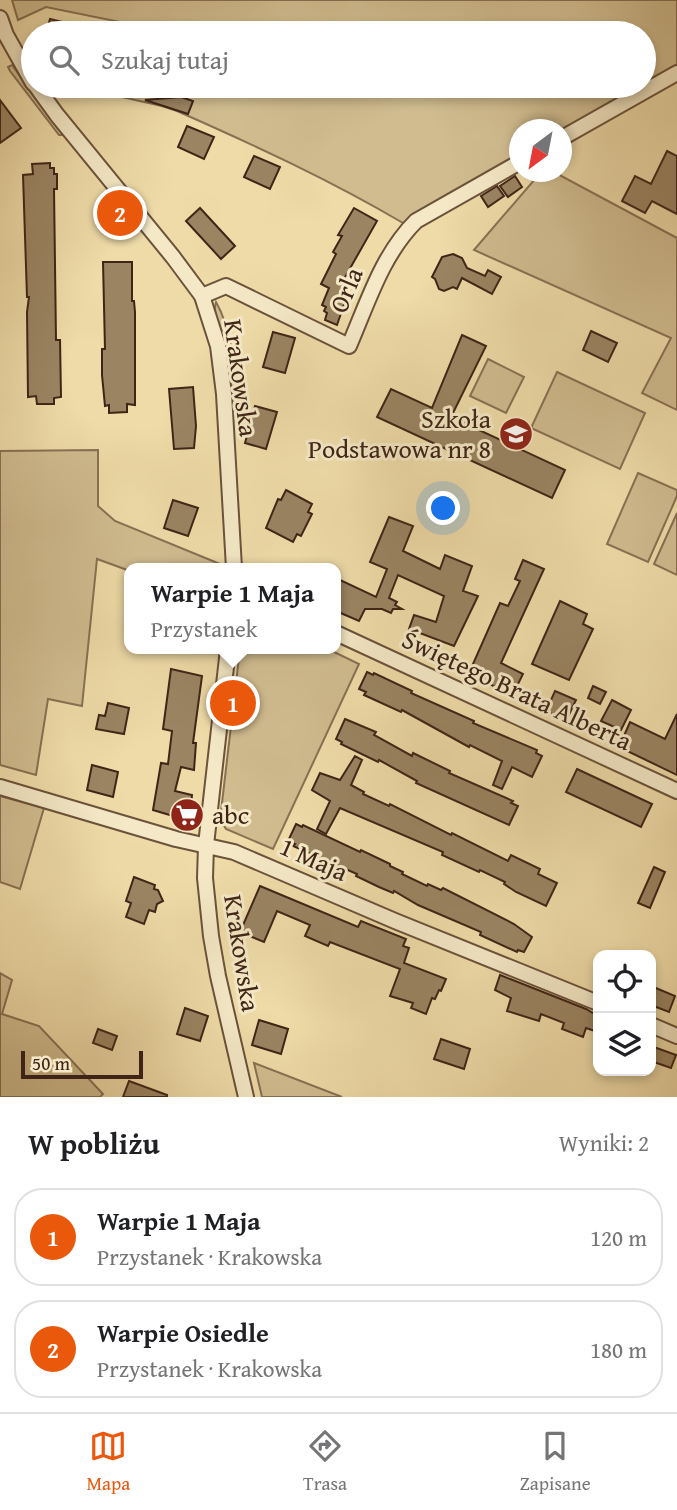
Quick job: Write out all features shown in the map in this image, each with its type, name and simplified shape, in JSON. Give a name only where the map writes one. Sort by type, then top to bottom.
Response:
[{"type":"street","name":"Krakowska","points":[[0,18],[21,61]]},
{"type":"street","points":[[656,85],[677,73]]},
{"type":"street","name":"Krakowska","points":[[45,98],[202,296],[218,346],[224,394],[234,563]]},
{"type":"street","points":[[572,132],[633,98]]},
{"type":"street","name":"Orla","points":[[202,296],[226,286],[349,346],[397,240],[416,221],[509,168]]},
{"type":"street","name":"Świętego Brata Alberta","points":[[341,635],[677,792]]},
{"type":"street","name":"Krakowska","points":[[227,654],[206,845],[205,878],[218,976],[246,1097]]},
{"type":"street","name":"1 Maja","points":[[0,787],[176,839],[234,852],[593,1001]]},
{"type":"street","points":[[656,1027],[677,1036]]},
{"type":"shaded area","points":[[12,0],[677,0],[677,65],[656,77],[656,21],[115,21],[46,7],[18,20]]},
{"type":"shaded area","points":[[12,65],[21,77],[21,85],[10,71],[8,67]]},
{"type":"shaded area","points":[[31,98],[36,98],[63,135],[59,135]]},
{"type":"shaded area","points":[[126,98],[620,98],[572,126],[572,119],[509,119],[509,162],[403,223],[292,164],[177,111]]},
{"type":"shaded area","points":[[532,182],[572,182],[677,238],[677,410],[642,393],[671,338],[474,250]]},
{"type":"shaded area","points":[[216,302],[231,343],[238,418],[233,416],[229,364],[216,314]]},
{"type":"shaded area","points":[[488,359],[524,377],[506,413],[470,396]]},
{"type":"shaded area","points":[[557,372],[645,413],[620,469],[531,428]]},
{"type":"shaded area","points":[[98,450],[98,506],[115,521],[218,563],[124,563],[124,569],[97,559],[82,706],[48,699],[36,775],[0,765],[0,451]]},
{"type":"shaded area","points":[[638,473],[677,490],[677,496],[648,562],[607,544]]},
{"type":"shaded area","points":[[677,513],[677,575],[654,564]]},
{"type":"shaded area","points":[[239,654],[338,654],[359,664],[273,849],[226,829],[220,820]]},
{"type":"shaded area","points":[[0,796],[44,808],[20,889],[0,882]]},
{"type":"shaded area","points":[[0,973],[12,980],[2,1014],[39,1026],[103,1094],[100,1097],[0,1097]]},
{"type":"shaded area","points":[[254,1063],[342,1097],[262,1097]]},
{"type":"building","points":[[184,98],[193,101],[188,114],[145,100]]},
{"type":"building","points":[[0,100],[21,128],[0,143]]},
{"type":"building","points":[[187,126],[214,137],[204,159],[178,147]]},
{"type":"building","points":[[667,151],[677,156],[677,214],[652,201],[645,213],[622,201],[635,176],[651,184]]},
{"type":"building","points":[[254,156],[280,167],[270,189],[244,177]]},
{"type":"building","points":[[50,163],[50,168],[54,168],[54,174],[57,174],[57,189],[54,189],[56,340],[60,340],[61,397],[54,398],[54,404],[37,404],[36,396],[28,397],[29,297],[23,175],[33,174],[32,164]]},
{"type":"building","points":[[509,180],[519,182],[522,187],[508,197],[500,186]]},
{"type":"building","points":[[497,186],[504,196],[488,207],[481,196]]},
{"type":"building","points":[[200,208],[235,246],[221,259],[186,221]]},
{"type":"building","points":[[354,208],[377,221],[344,279],[350,282],[337,325],[325,320],[326,307],[322,305],[329,288],[321,284],[336,254],[333,252],[342,236],[338,235]]},
{"type":"building","points":[[453,254],[462,258],[467,268],[485,276],[488,270],[501,277],[492,294],[462,278],[457,289],[439,289],[432,277],[442,257]]},
{"type":"building","points":[[103,262],[132,262],[135,405],[127,404],[127,412],[109,413],[109,405],[105,406],[102,375],[102,349],[105,349]]},
{"type":"building","points":[[591,331],[617,343],[608,362],[583,350]]},
{"type":"building","points":[[273,332],[295,338],[285,373],[263,367]]},
{"type":"building","points":[[462,335],[486,346],[451,417],[565,470],[552,498],[377,417],[391,389],[432,408]]},
{"type":"building","points":[[193,387],[196,426],[194,448],[174,449],[169,389]]},
{"type":"building","points":[[255,406],[277,412],[266,449],[245,443]]},
{"type":"building","points":[[286,490],[312,504],[308,512],[312,514],[301,536],[297,534],[293,542],[266,528],[278,499],[281,500]]},
{"type":"building","points":[[173,500],[198,508],[188,536],[164,528]]},
{"type":"building","points":[[389,517],[413,526],[403,551],[440,569],[445,555],[472,566],[463,591],[478,596],[454,646],[409,629],[414,615],[436,622],[444,596],[398,575],[389,598],[397,602],[395,605],[402,609],[393,609],[391,613],[382,609],[365,609],[359,621],[341,613],[341,580],[376,597],[387,569],[370,562]]},
{"type":"building","points":[[523,560],[544,569],[501,663],[523,674],[512,696],[469,673],[500,603],[508,606],[520,581],[515,579]]},
{"type":"building","points":[[560,601],[587,614],[583,624],[593,629],[569,680],[532,664]]},
{"type":"building","points":[[171,669],[202,676],[193,743],[196,743],[194,770],[181,767],[175,791],[192,795],[190,817],[186,820],[153,810],[161,763],[168,764],[172,731],[163,729]]},
{"type":"building","points":[[367,672],[412,691],[411,693],[474,721],[473,723],[537,750],[536,753],[542,756],[532,777],[512,767],[502,789],[493,785],[502,761],[470,745],[469,747],[402,710],[401,712],[364,695],[366,692],[359,689]]},
{"type":"building","points":[[593,686],[606,692],[600,704],[588,698]]},
{"type":"building","points":[[555,691],[576,700],[566,721],[546,711]]},
{"type":"building","points":[[612,700],[631,710],[621,730],[601,721]]},
{"type":"building","points":[[108,703],[129,708],[124,734],[96,729],[99,715],[105,716]]},
{"type":"building","points":[[677,714],[677,775],[619,747],[630,722],[665,739]]},
{"type":"building","points":[[345,719],[376,732],[374,735],[412,756],[413,753],[450,771],[449,773],[513,801],[511,803],[518,806],[509,825],[416,783],[417,781],[379,760],[378,762],[341,744],[342,742],[336,739]]},
{"type":"building","points":[[355,756],[362,760],[351,785],[364,792],[363,794],[389,806],[390,804],[508,861],[511,855],[540,869],[538,874],[557,883],[546,906],[516,892],[504,884],[505,882],[442,855],[443,852],[340,808],[326,834],[317,829],[330,801],[312,790],[320,773],[340,780]]},
{"type":"building","points":[[92,765],[118,772],[113,797],[87,790]]},
{"type":"building","points":[[577,769],[652,804],[641,827],[566,792]]},
{"type":"building","points":[[296,824],[360,852],[361,850],[427,886],[428,884],[441,890],[443,888],[514,924],[532,937],[524,952],[517,952],[480,935],[481,932],[293,846],[295,844],[288,841]]},
{"type":"building","points":[[654,867],[665,872],[650,908],[638,903]]},
{"type":"building","points":[[134,877],[155,885],[154,889],[158,890],[163,901],[157,904],[155,912],[149,910],[144,924],[126,917],[131,903],[126,901]]},
{"type":"building","points":[[260,886],[358,927],[361,921],[406,939],[403,946],[409,948],[404,963],[446,979],[441,991],[439,990],[435,999],[432,998],[426,1014],[411,1008],[413,1003],[390,996],[400,969],[330,942],[328,946],[305,936],[310,925],[277,911],[264,942],[240,932]]},
{"type":"building","points":[[500,975],[586,1009],[593,1013],[593,1030],[586,1028],[583,1037],[562,1029],[564,1023],[541,1014],[539,1021],[507,1011],[511,998],[495,990]]},
{"type":"building","points":[[656,988],[675,996],[669,1012],[656,1007]]},
{"type":"building","points":[[185,1008],[208,1016],[200,1041],[177,1034]]},
{"type":"building","points":[[259,1020],[288,1029],[281,1054],[252,1045]]},
{"type":"building","points":[[98,1029],[117,1036],[112,1050],[93,1043]]},
{"type":"building","points":[[441,1039],[470,1049],[464,1069],[434,1059]]},
{"type":"building","points":[[656,1048],[676,1055],[671,1068],[656,1063]]},
{"type":"building","points":[[129,1081],[167,1095],[167,1097],[123,1097]]},
{"type":"place","name":"Warpie Osiedle","points":[[120,213]]},
{"type":"place","name":"Szkoła Podstawowa nr 8","points":[[516,434]]},
{"type":"place","name":"Warpie 1 Maja","points":[[233,703]]},
{"type":"place","name":"abc","points":[[187,815]]}]
